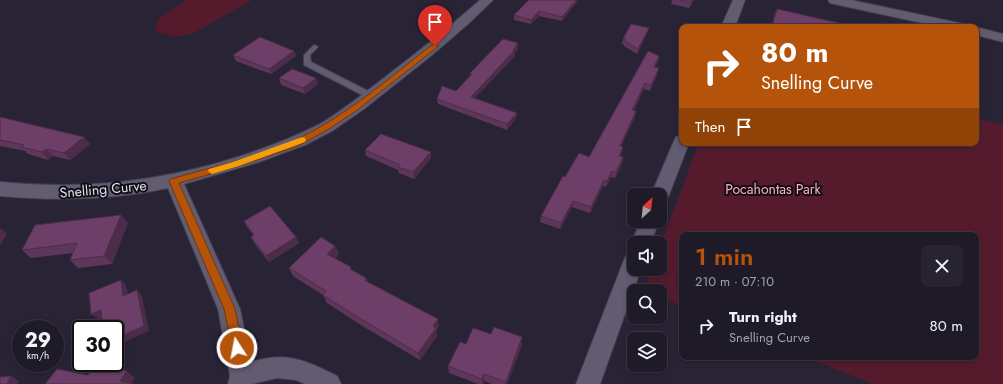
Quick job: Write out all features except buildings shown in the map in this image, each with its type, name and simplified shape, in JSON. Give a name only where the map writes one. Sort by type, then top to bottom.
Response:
[{"type":"street","name":"Snelling Curve","points":[[0,189],[52,193],[117,191],[174,181],[236,164],[295,144],[354,109],[447,37],[487,0]]},
{"type":"street","points":[[729,24],[739,0]]},
{"type":"street","points":[[834,0],[945,24]]},
{"type":"street","points":[[979,32],[1003,38]]},
{"type":"street","points":[[663,188],[680,146]]},
{"type":"street","points":[[174,181],[229,309],[241,380],[267,368],[292,367],[309,373],[329,384]]},
{"type":"street","points":[[588,384],[628,276]]},
{"type":"lane","points":[[315,47],[307,55],[308,63],[371,96]]},
{"type":"green space","points":[[187,0],[252,0],[194,33],[174,37],[155,31],[159,18]]},
{"type":"green space","name":"Pocahontas Park","points":[[979,119],[1003,125],[1003,384],[872,384],[813,360],[979,360],[979,232],[679,232],[679,305],[667,300],[667,284],[646,284],[648,276],[667,276],[667,236],[664,236],[698,146],[979,146]]},
{"type":"slow traffic","points":[[212,171],[295,144],[302,140]]},
{"type":"route","points":[[237,348],[229,309],[174,181],[236,164],[295,144],[354,109],[435,46]]}]
